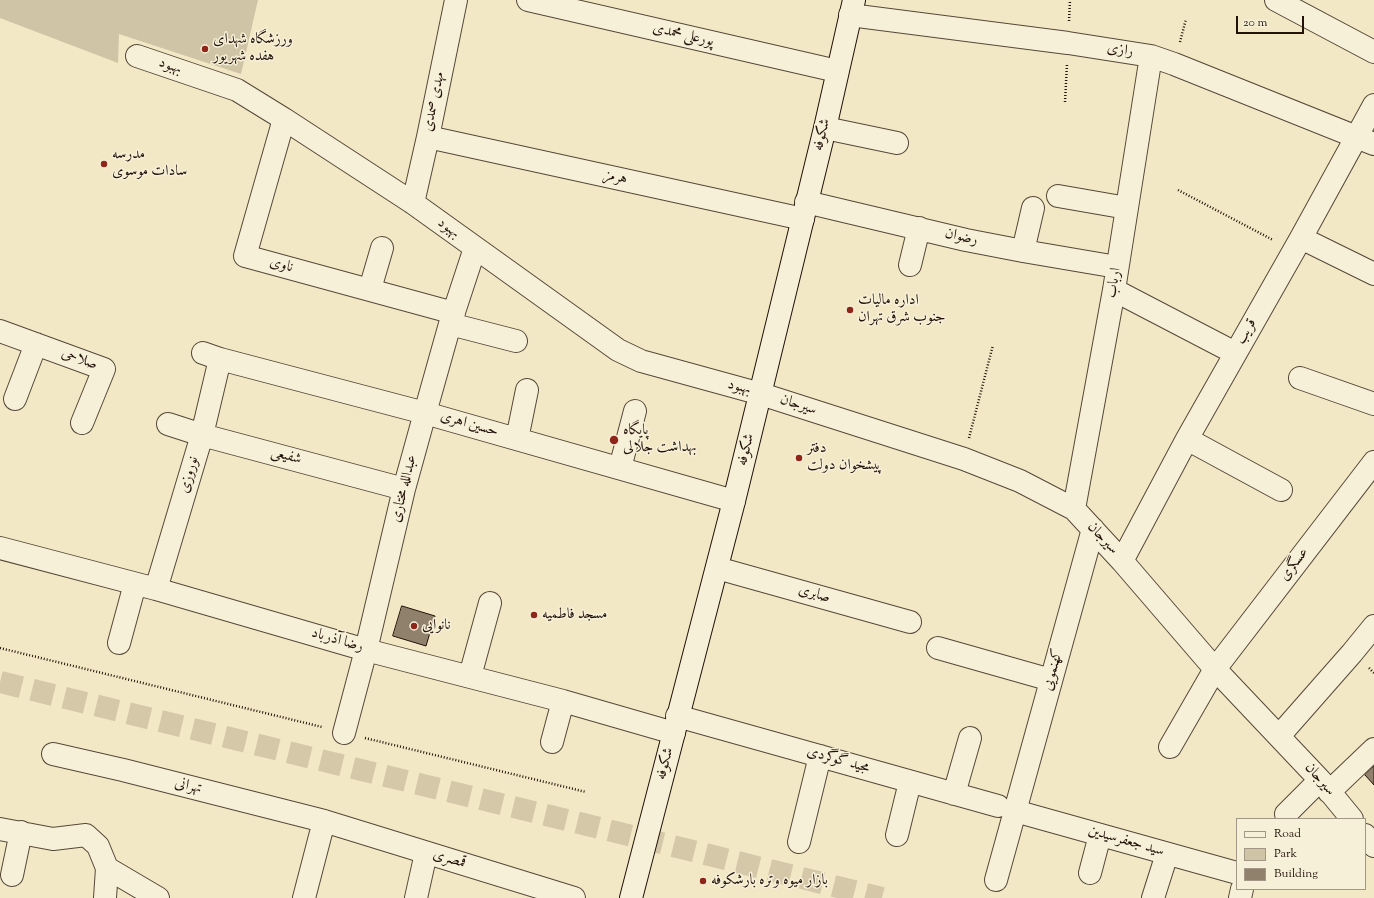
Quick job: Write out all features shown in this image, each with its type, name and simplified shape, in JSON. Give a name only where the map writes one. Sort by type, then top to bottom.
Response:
[{"type":"street","name":"مهدی صمدی","points":[[413,203],[456,0]]},
{"type":"street","name":"پورعلی محمدی","points":[[528,0],[838,72]]},
{"type":"street","points":[[1276,0],[1374,52]]},
{"type":"street","name":"شکوفه","points":[[631,898],[761,394],[804,210],[825,128],[852,7]]},
{"type":"street","name":"رازی","points":[[852,7],[1150,56],[1174,64],[1365,141]]},
{"type":"street","name":"بهبود","points":[[137,56],[237,90],[413,203],[618,350],[641,361],[761,394]]},
{"type":"street","name":"ارباب","points":[[1074,509],[1118,267],[1150,56]]},
{"type":"street","name":"قریب","points":[[1122,561],[1187,439],[1297,244],[1365,141],[1374,105]]},
{"type":"street","name":"ناوی","points":[[284,119],[245,256],[370,289],[516,341]]},
{"type":"street","points":[[825,128],[897,143]]},
{"type":"street","name":"هرمز","points":[[428,137],[804,210]]},
{"type":"street","points":[[1058,196],[1127,208]]},
{"type":"street","points":[[1023,251],[1033,208]]},
{"type":"street","name":"رضوان","points":[[804,210],[919,228],[966,240],[1118,267]]},
{"type":"street","points":[[910,265],[919,228]]},
{"type":"street","points":[[1297,244],[1374,274]]},
{"type":"street","points":[[370,289],[382,248]]},
{"type":"street","name":"عبدالله مختاری","points":[[344,733],[366,650],[404,489],[452,319],[475,248]]},
{"type":"street","points":[[1114,290],[1235,354]]},
{"type":"street","name":"صلاحی","points":[[0,331],[104,369],[82,423]]},
{"type":"street","points":[[15,399],[36,344]]},
{"type":"street","name":"حسین اهری","points":[[211,356],[425,413],[734,501]]},
{"type":"street","name":"نوروزی","points":[[156,589],[202,435],[211,356]]},
{"type":"street","points":[[1300,378],[1374,404]]},
{"type":"street","points":[[517,439],[528,390]]},
{"type":"street","name":"سیرجان","points":[[761,394],[964,459],[1020,480],[1074,509],[1093,528],[1215,669],[1325,786],[1351,818]]},
{"type":"street","points":[[620,468],[634,411]]},
{"type":"street","name":"شفیعی","points":[[168,424],[202,435],[404,489]]},
{"type":"street","points":[[1187,439],[1281,490]]},
{"type":"street","name":"عسگری","points":[[1170,747],[1215,669],[1374,462]]},
{"type":"street","name":"کهنمویی","points":[[996,880],[1007,809],[1051,680],[1093,528]]},
{"type":"street","name":"رضا آذرباد","points":[[0,548],[156,589],[366,650],[563,701],[676,725]]},
{"type":"street","name":"صابری","points":[[717,568],[910,622]]},
{"type":"street","points":[[118,643],[135,584]]},
{"type":"street","points":[[470,676],[490,603]]},
{"type":"street","points":[[1279,736],[1374,626]]},
{"type":"street","points":[[938,648],[1051,680]]},
{"type":"street","points":[[552,742],[563,701]]},
{"type":"street","name":"مجید گوگردی","points":[[676,725],[820,756],[1007,809]]},
{"type":"street","points":[[954,794],[970,738]]},
{"type":"street","points":[[1286,814],[1374,749]]},
{"type":"street","name":"تهرانی","points":[[53,754],[131,772],[324,821]]},
{"type":"street","points":[[799,842],[820,756]]},
{"type":"street","points":[[897,835],[910,782]]},
{"type":"street","name":"سید جعفرسیدین","points":[[1007,809],[1236,873]]},
{"type":"street","points":[[304,898],[324,821]]},
{"type":"street","name":"قمصری","points":[[324,821],[574,898]]},
{"type":"street","points":[[12,875],[10,830],[54,839],[86,836],[98,846],[107,868],[106,898]]},
{"type":"street","points":[[1090,873],[1100,835]]},
{"type":"street","points":[[1366,836],[1374,846]]},
{"type":"street","points":[[416,898],[426,853]]},
{"type":"street","points":[[1153,898],[1168,854]]},
{"type":"street","points":[[107,868],[158,898]]},
{"type":"path","points":[[1065,102],[1068,43]]},
{"type":"path","points":[[1178,190],[1297,244]]},
{"type":"path","points":[[964,459],[993,345]]},
{"type":"path","points":[[0,648],[586,792]]},
{"type":"green space","name":"ورزشگاه شهدای هفده شهریور","points":[[0,0],[258,0],[241,74],[119,34],[118,63],[0,18]]},
{"type":"building","name":"نانوایی","points":[[402,606],[435,616],[426,646],[393,636]]},
{"type":"building","points":[[1374,766],[1374,785],[1365,775]]},
{"type":"tunnel","points":[[0,682],[882,898]]},
{"type":"place","name":"ورزشگاه شهدای هفده شهریور","points":[[205,49]]},
{"type":"place","name":"مدرسه سادات موسوی","points":[[104,164]]},
{"type":"place","name":"اداره مالیات جنوب شرق تهران","points":[[850,310]]},
{"type":"place","name":"پایگاه بهداشت جلالی","points":[[614,440]]},
{"type":"place","name":"دفتر پیشخوان دولت","points":[[799,458]]},
{"type":"place","name":"مسجد فاطمیه","points":[[534,615]]},
{"type":"place","name":"نانوایی","points":[[414,626]]},
{"type":"place","name":"بازار میوه وتره بارشکوفه","points":[[703,881]]}]
